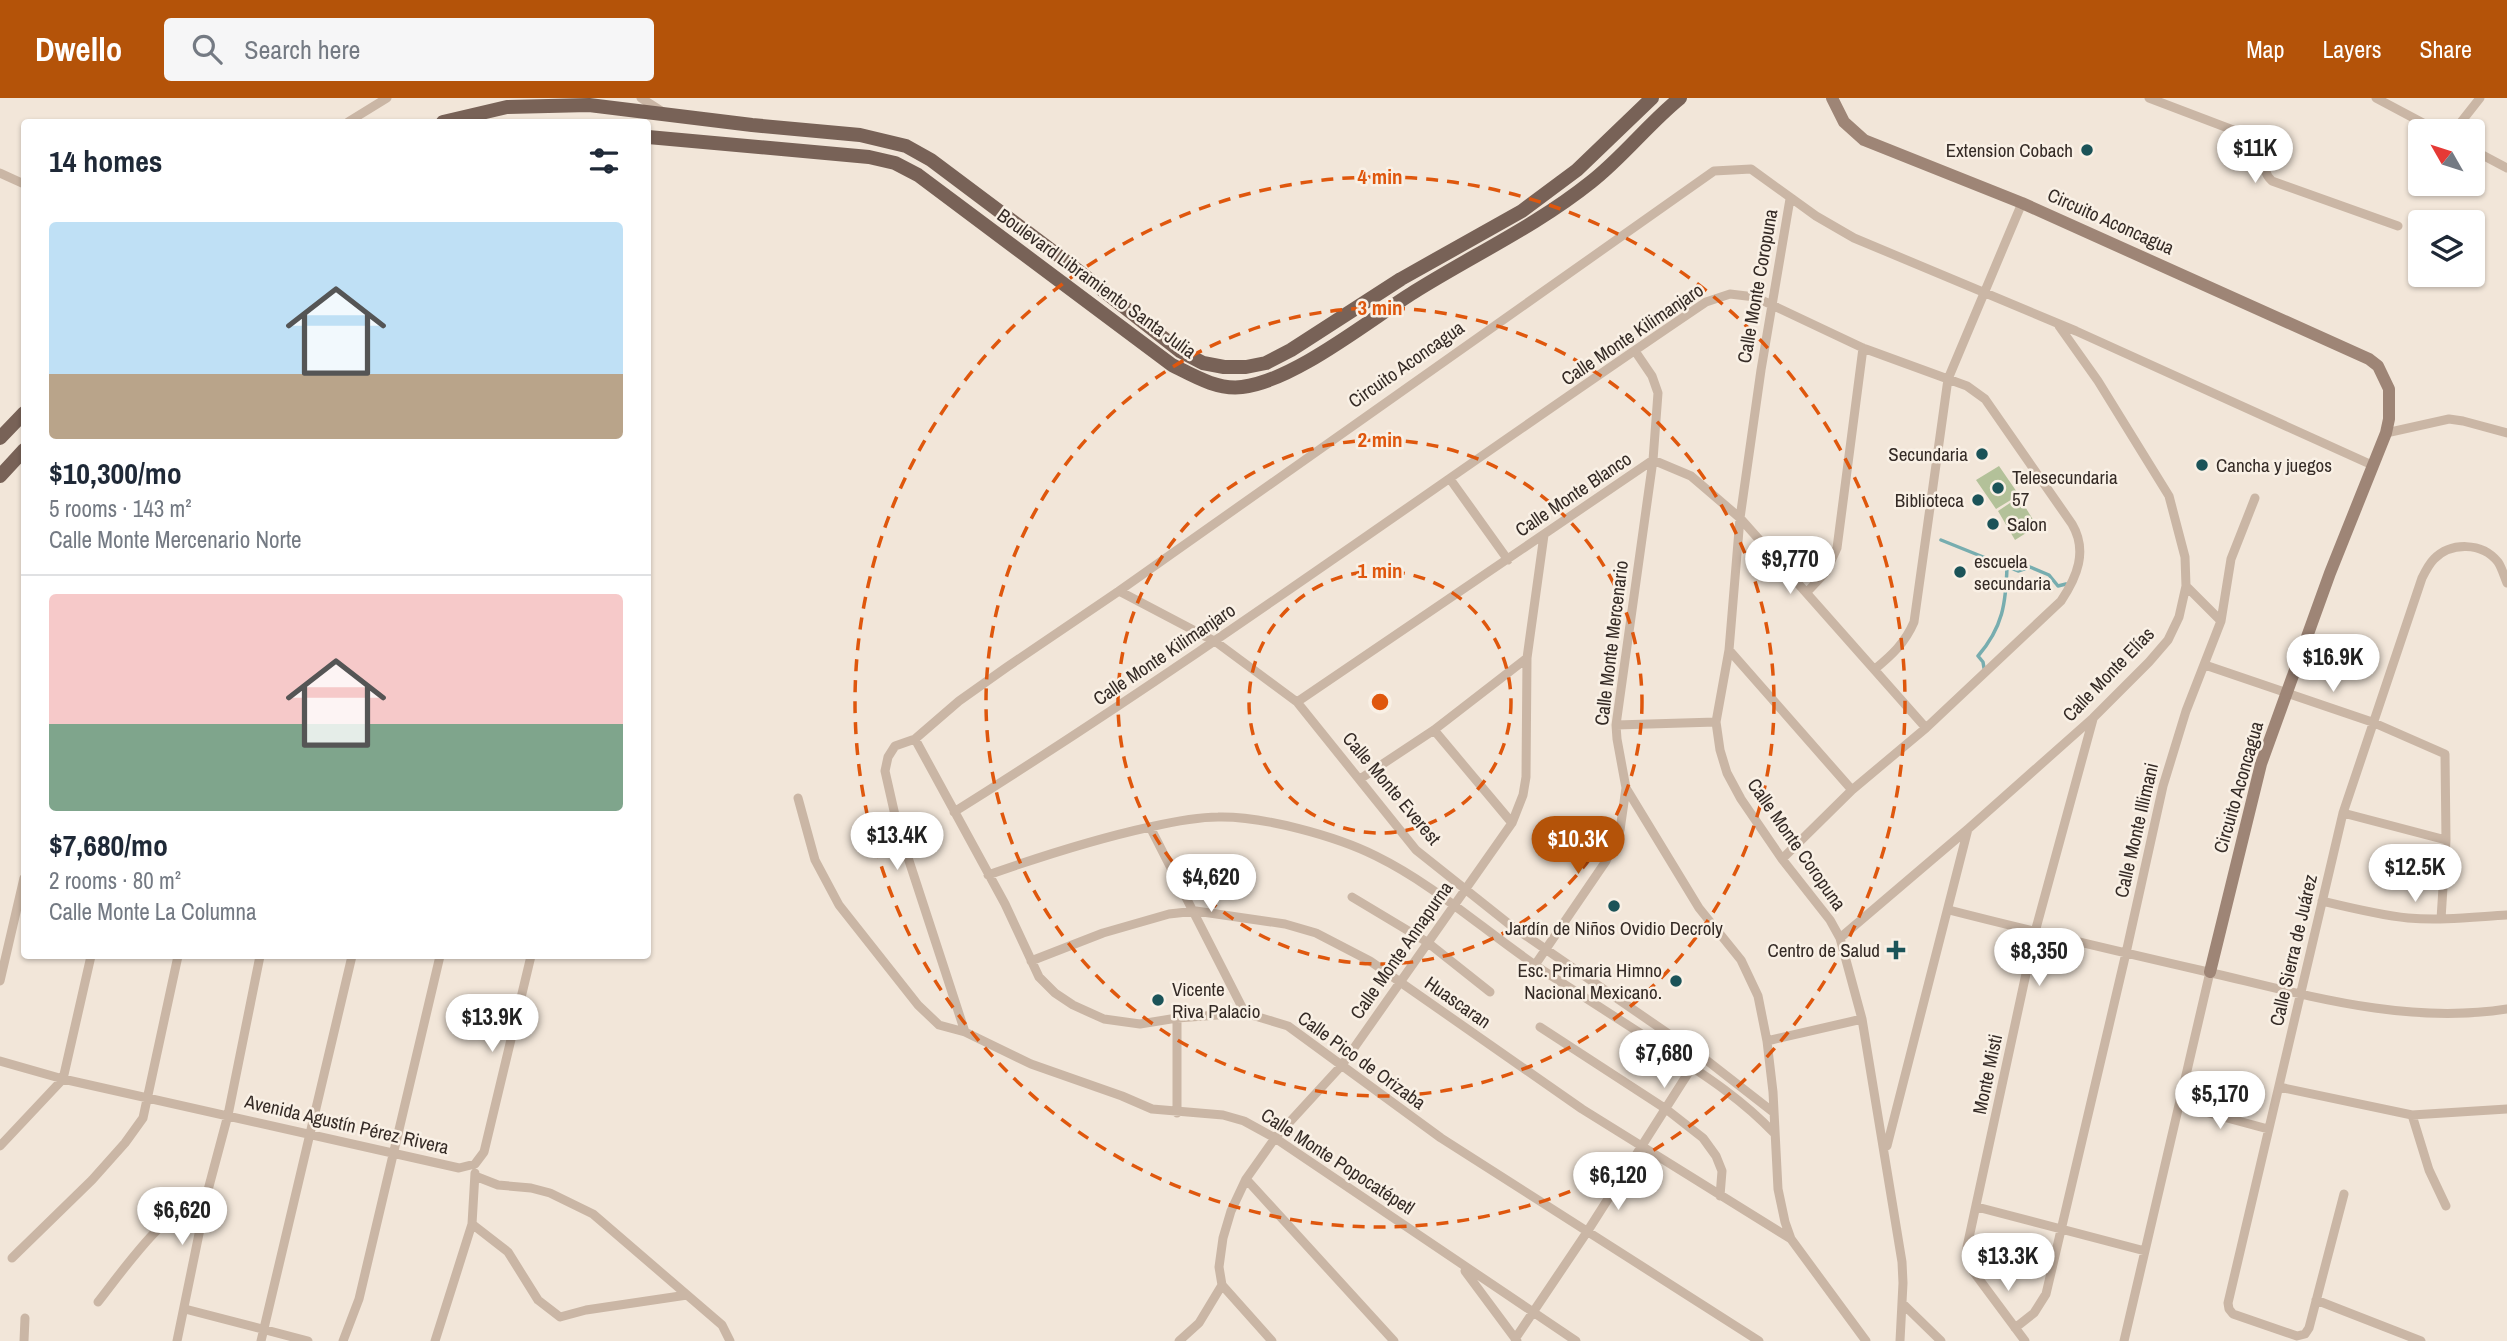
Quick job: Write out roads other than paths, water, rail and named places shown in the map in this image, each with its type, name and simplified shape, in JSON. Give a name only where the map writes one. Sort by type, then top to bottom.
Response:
[{"type":"main road","name":"Boulevard Libramiento Santa Julia","points":[[456,119],[507,107],[589,105],[860,135],[906,146],[931,160],[1180,351],[1203,363],[1245,367],[1266,363],[1292,350],[1411,273],[1522,211],[1577,170],[1652,98]]},
{"type":"main road","name":"Boulevard Libramiento Santa Julia","points":[[651,137],[869,157],[895,163],[918,175],[1172,365],[1211,384],[1240,388],[1268,382],[1303,363],[1414,292],[1533,223],[1566,201],[1619,158],[1659,115],[1680,98]]},
{"type":"main road","points":[[0,438],[21,416]]},
{"type":"main road","points":[[0,476],[21,453]]},
{"type":"street","points":[[353,119],[387,98]]},
{"type":"street","points":[[641,98],[665,114]]},
{"type":"street","name":"Circuito Aconcagua","points":[[1832,98],[1844,122],[1864,140],[2022,203],[2369,359],[2378,366],[2389,389],[2386,433],[2261,764],[2124,1341]]},
{"type":"street","points":[[2149,98],[2262,141],[2267,147],[2264,169],[2266,176],[2272,181],[2398,226]]},
{"type":"street","points":[[2376,98],[2415,119]]},
{"type":"street","points":[[2463,119],[2480,98]]},
{"type":"street","points":[[2485,157],[2507,169]]},
{"type":"street","name":"Circuito Aconcagua","points":[[915,739],[959,701],[1714,171],[1751,169],[1767,178],[1790,199],[1854,238],[2057,324],[2372,465]]},
{"type":"street","points":[[0,173],[21,183]]},
{"type":"street","name":"Calle Monte Coropuna","points":[[1790,199],[1771,304],[1740,518],[1729,650],[1716,722],[1727,773],[1752,817],[1830,920],[1840,939],[1862,1019],[1902,1262],[1900,1341]]},
{"type":"street","points":[[1875,669],[1899,649],[1914,622],[1948,379],[2022,203]]},
{"type":"street","name":"Calle Monte Kilimanjaro","points":[[954,812],[1216,642],[1717,297],[1742,294],[1771,304],[1863,348],[1967,386],[1985,399],[2077,533],[2080,551],[2079,567],[2072,585],[2061,601],[1926,728],[1852,790],[1783,859]]},
{"type":"street","name":"Calle Monte Elías","points":[[1840,939],[2093,718],[2168,640],[2179,617],[2186,586],[2185,557],[2169,496],[2098,381],[2057,324]]},
{"type":"street","points":[[1807,592],[1826,572],[1837,548],[1863,348]]},
{"type":"street","name":"Calle Monte Mercenario","points":[[1635,351],[1652,376],[1658,393],[1653,460],[1616,725],[1626,788],[1699,908],[1741,960],[1758,996],[1767,1041],[1779,1189],[1785,1222],[1791,1238],[1866,1341]]},
{"type":"street","points":[[2386,433],[2449,419],[2507,433]]},
{"type":"street","name":"Calle Monte Blanco","points":[[1297,702],[1653,460],[1691,475],[1740,518],[1926,728]]},
{"type":"street","points":[[1450,479],[1508,560]]},
{"type":"street","name":"Calle Monte Illimani","points":[[2015,1328],[2041,1304],[2046,1294],[2174,746],[2221,621],[2231,559],[2255,498]]},
{"type":"street","name":"Calle Monte Annapurna","points":[[1222,1285],[1219,1267],[1223,1238],[1231,1211],[1246,1179],[1275,1138],[1342,1065],[1512,823],[1523,795],[1526,778],[1527,658],[1544,535]]},
{"type":"street","name":"Calle Sierra de Juárez","points":[[2344,1194],[2309,1328],[2305,1334],[2297,1336],[2233,1314],[2228,1303],[2343,813],[2422,578],[2433,560],[2446,550],[2461,546],[2488,553],[2499,563],[2507,583]]},
{"type":"street","points":[[2186,586],[2221,621]]},
{"type":"street","name":"Calle Monte Everest","points":[[1119,591],[1216,642],[1297,702],[1416,850],[1465,890],[1705,1059],[1773,1112]]},
{"type":"street","points":[[1729,650],[1852,790]]},
{"type":"street","points":[[1360,779],[1434,730],[1527,658]]},
{"type":"street","points":[[2205,666],[2372,722],[2445,754],[2446,840],[2441,919]]},
{"type":"street","name":"Monte Misti","points":[[2025,1341],[1970,1267],[1967,1247],[2035,932],[2093,718]]},
{"type":"street","points":[[1616,725],[1716,722]]},
{"type":"street","points":[[1434,730],[1512,823]]},
{"type":"street","points":[[915,739],[895,746],[888,757],[885,771],[897,824],[965,1032]]},
{"type":"street","name":"Calle Pico de Orizaba","points":[[915,739],[1005,904],[1039,976],[1055,993],[1073,1005],[1104,1019],[1140,1024],[1177,1018],[1245,1013],[1288,1026],[1441,1138],[1759,1341]]},
{"type":"street","points":[[1535,965],[1605,861],[1620,830],[1626,788]]},
{"type":"street","name":"Calle Monte Popocatépetl","points":[[799,798],[815,860],[839,905],[918,1005],[939,1025],[965,1032],[1031,1064],[1152,1109],[1223,1115],[1244,1121],[1275,1138],[1576,1341]]},
{"type":"street","points":[[2343,813],[2446,840]]},
{"type":"street","points":[[988,875],[1048,853],[1150,827],[1218,817],[1263,822],[1346,842],[1378,856],[1454,904],[1535,965],[1747,1106],[1774,1133]]},
{"type":"street","points":[[1150,827],[1245,1013]]},
{"type":"street","points":[[1885,1151],[1968,829]]},
{"type":"street","points":[[0,981],[21,890]]},
{"type":"street","points":[[1352,897],[1427,942],[1490,992]]},
{"type":"street","points":[[2322,901],[2370,913],[2411,918],[2507,915]]},
{"type":"street","points":[[1949,910],[2299,994],[2407,1013],[2507,1009]]},
{"type":"street","name":"Huascaran","points":[[1031,961],[1103,933],[1169,914],[1213,912],[1285,924],[1316,933],[1370,961],[1582,1109],[1791,1238]]},
{"type":"street","points":[[0,1146],[63,1079],[90,959]]},
{"type":"street","points":[[12,1258],[92,1180],[143,1118],[177,959]]},
{"type":"street","points":[[177,1341],[208,1190],[228,1115],[259,959]]},
{"type":"street","points":[[261,1341],[351,959]]},
{"type":"street","points":[[343,1341],[359,1299],[439,959]]},
{"type":"street","points":[[436,1341],[472,1224],[475,1164],[484,1152],[530,959]]},
{"type":"street","points":[[1177,1018],[1177,1113]]},
{"type":"street","points":[[1767,1041],[1862,1019]]},
{"type":"street","points":[[1540,1027],[1666,1109],[1703,1138],[1721,1171],[1720,1196]]},
{"type":"street","name":"Avenida Agustín Pérez Rivera","points":[[0,1061],[63,1079],[394,1154],[459,1168],[475,1164]]},
{"type":"street","points":[[1460,1264],[1516,1340],[1692,1067]]},
{"type":"street","points":[[2279,1087],[2412,1115],[2507,1109]]},
{"type":"street","points":[[2179,1105],[2268,1129]]},
{"type":"street","points":[[2412,1115],[2429,1170],[2446,1206]]},
{"type":"street","points":[[475,1176],[498,1185],[551,1193],[593,1214],[722,1325],[730,1341]]},
{"type":"street","points":[[1246,1179],[1394,1341]]},
{"type":"street","points":[[98,1302],[127,1264],[173,1215],[190,1200],[208,1190]]},
{"type":"street","points":[[1977,1207],[2146,1251]]},
{"type":"street","points":[[472,1224],[508,1252],[538,1300],[560,1317],[586,1310],[687,1294]]},
{"type":"street","points":[[1179,1341],[1199,1323],[1222,1285],[1272,1341]]},
{"type":"street","points":[[2316,1300],[2421,1341]]},
{"type":"street","points":[[1903,1304],[1941,1341]]},
{"type":"street","points":[[185,1309],[308,1341]]},
{"type":"street","points":[[24,1341],[25,1318]]},
{"type":"waterway","points":[[1941,540],[2018,571],[2030,567],[2049,575],[2058,586],[2066,584]]},
{"type":"waterway","points":[[1984,668],[1978,656],[1993,635],[2002,614],[2007,566]]},
{"type":"place","name":"Extension Cobach","points":[[2087,150]]},
{"type":"place","name":"Secundaria","points":[[1982,454]]},
{"type":"place","name":"Cancha y juegos","points":[[2202,465]]},
{"type":"place","name":"Telesecundaria 57","points":[[1998,488]]},
{"type":"place","name":"Biblioteca","points":[[1978,500]]},
{"type":"place","name":"Salon","points":[[1993,524]]},
{"type":"place","name":"escuela secundaria","points":[[1960,572]]},
{"type":"place","name":"Jardín de Niños Ovidio Decroly","points":[[1614,906]]},
{"type":"place","name":"Centro de Salud","points":[[1896,950]]},
{"type":"place","name":"Esc. Primaria Himno Nacional Mexicano.","points":[[1676,981]]},
{"type":"place","name":"Vicente Riva Palacio","points":[[1158,1000]]}]
